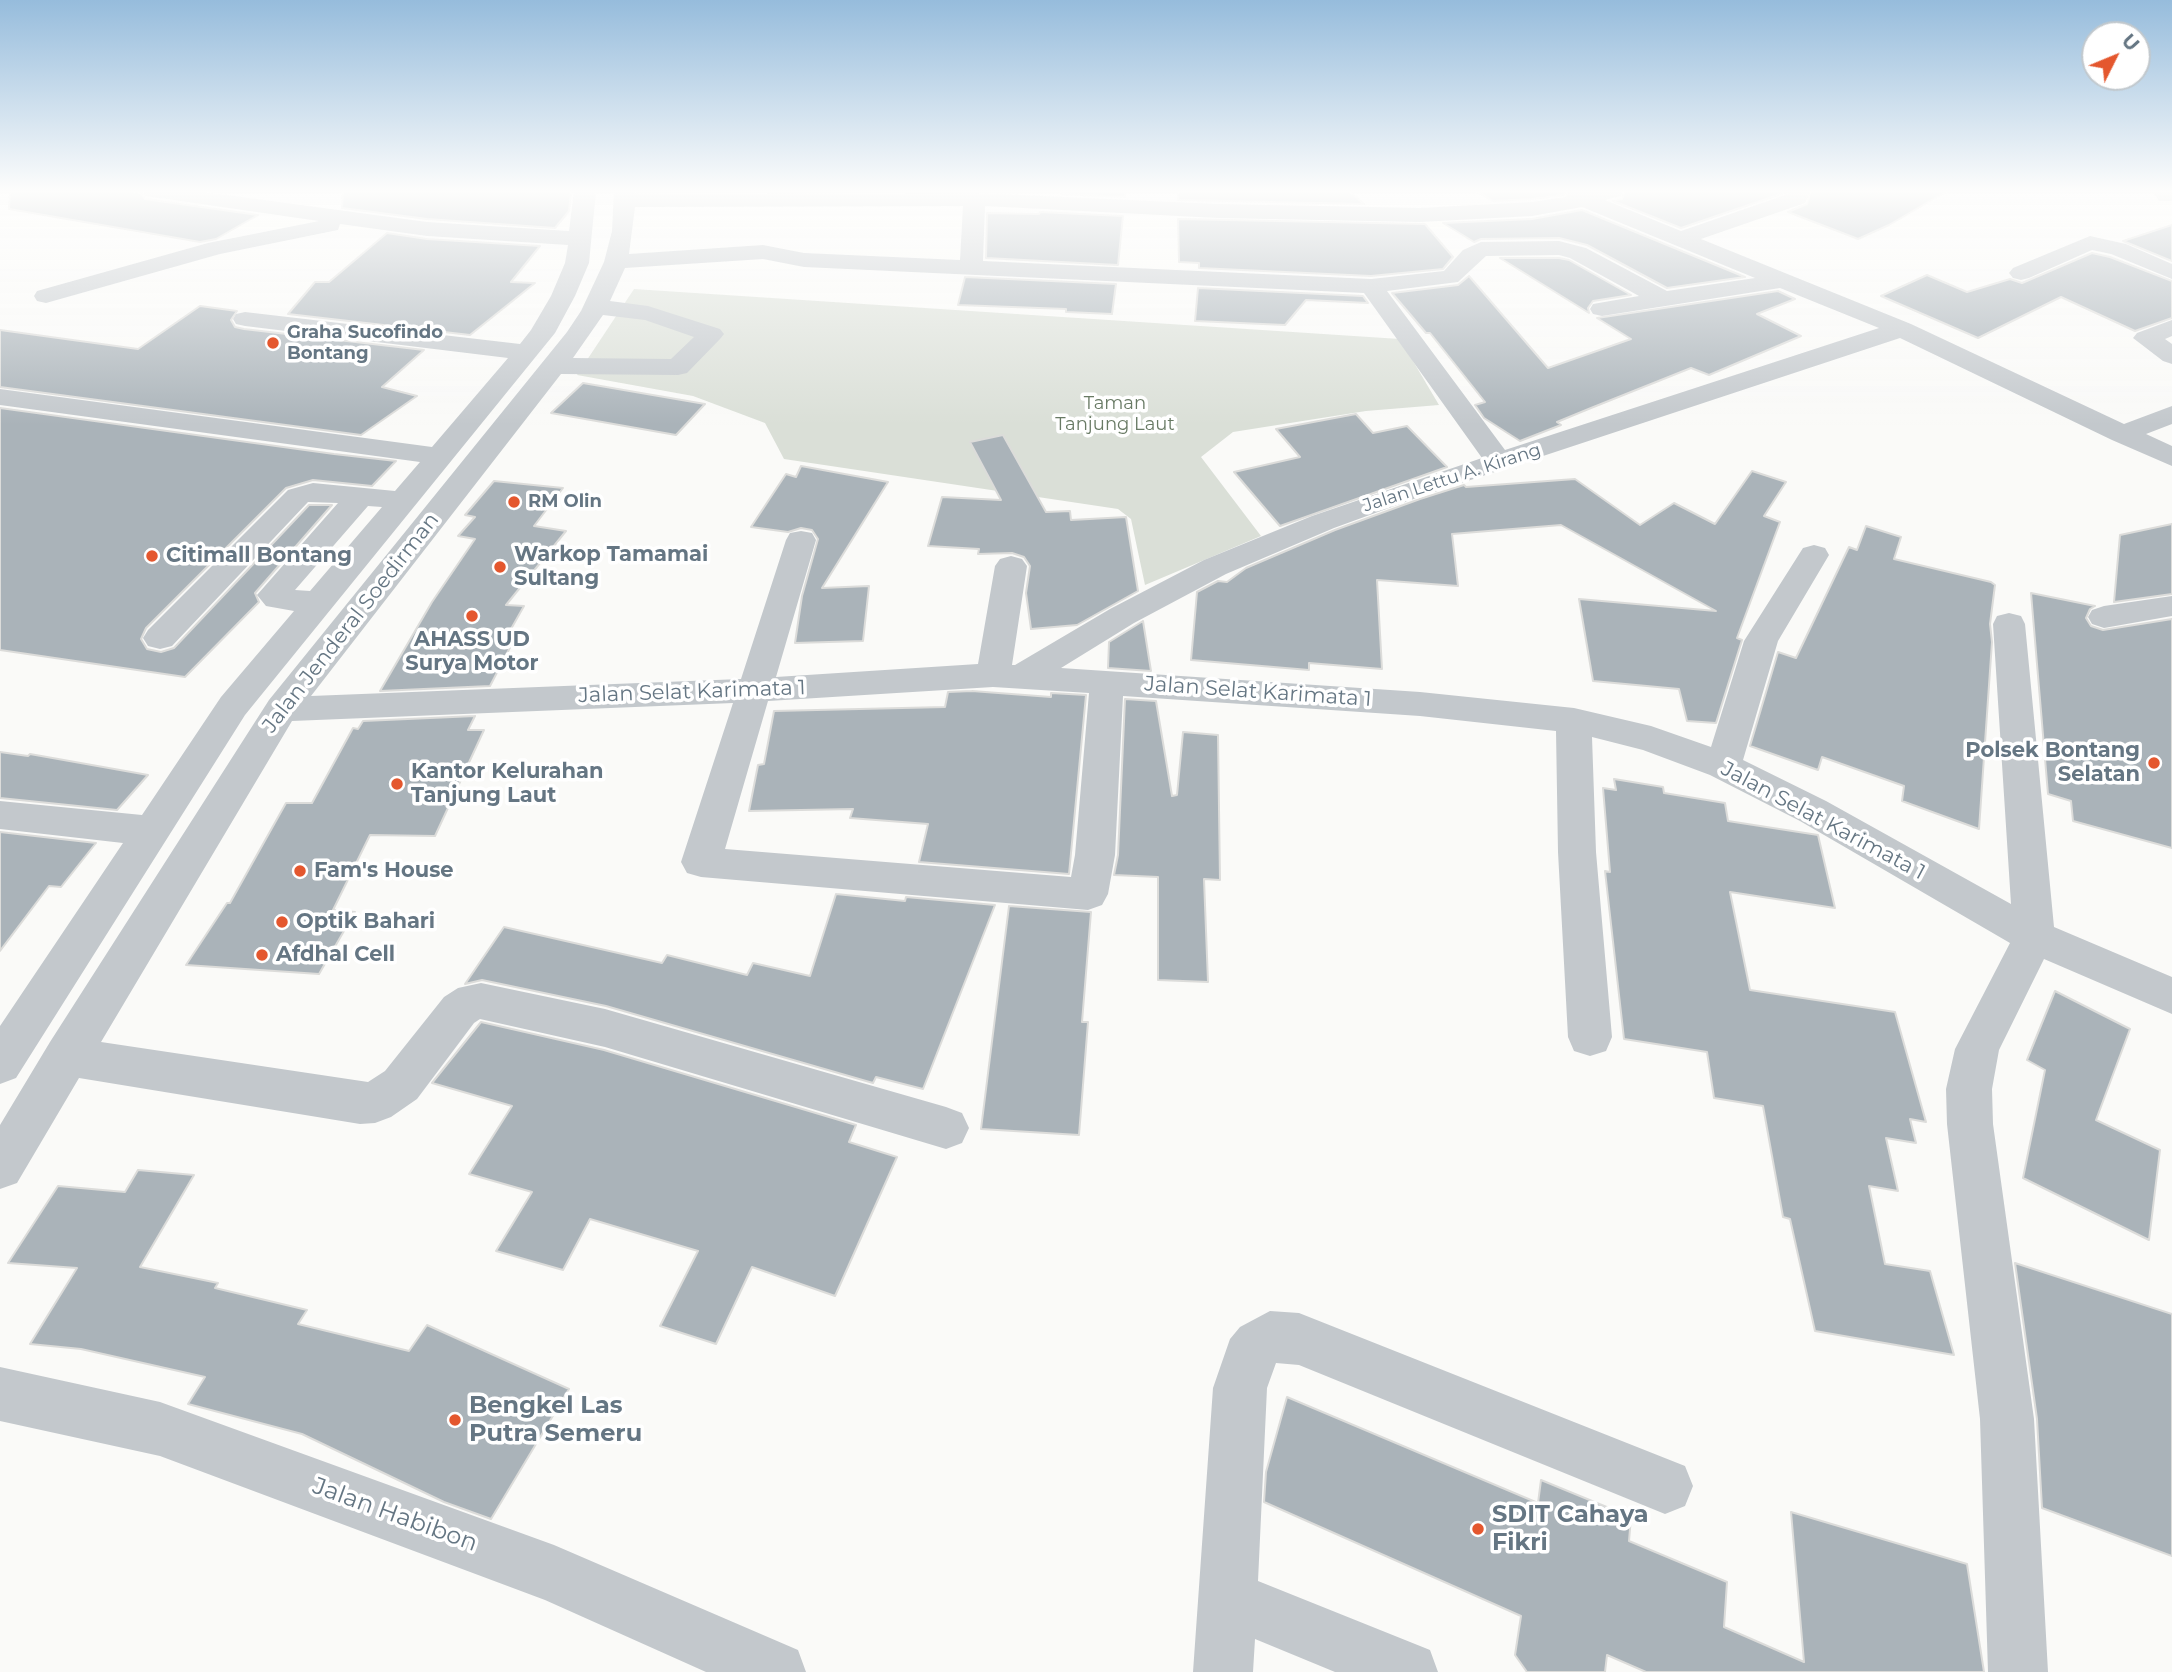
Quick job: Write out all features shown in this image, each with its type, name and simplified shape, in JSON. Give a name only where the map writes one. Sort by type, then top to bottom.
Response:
[{"type":"street","points":[[46,296],[142,269]]},
{"type":"street","name":"Jalan Jenderal Soedirman","points":[[0,1167],[281,709],[540,359],[542,332],[564,296],[575,269]]},
{"type":"street","name":"Jalan Jenderal Soedirman","points":[[0,1065],[233,706],[438,456],[540,359],[577,336],[595,307],[612,269]]},
{"type":"street","points":[[994,269],[1371,286],[1450,277],[1461,269]]},
{"type":"street","points":[[1608,269],[1663,299]]},
{"type":"street","points":[[1758,269],[1902,329],[2172,457]]},
{"type":"street","points":[[2021,273],[2030,269]]},
{"type":"street","points":[[1602,309],[1785,280]]},
{"type":"street","points":[[1371,286],[1499,462]]},
{"type":"street","points":[[245,319],[540,359],[678,367],[711,334],[648,313],[595,307]]},
{"type":"street","points":[[2172,327],[2146,338],[2172,356]]},
{"type":"street","name":"Jalan Lettu A. Kirang","points":[[1008,675],[1214,566],[1348,513],[1902,329]]},
{"type":"street","points":[[0,397],[438,456]]},
{"type":"street","points":[[2122,433],[2172,414]]},
{"type":"street","points":[[160,638],[298,496],[313,492],[402,500]]},
{"type":"street","points":[[318,602],[277,599],[273,595],[360,497]]},
{"type":"street","points":[[801,540],[701,862],[1088,894],[1095,855],[1107,681]]},
{"type":"street","points":[[1723,766],[1761,642],[1814,555]]},
{"type":"street","points":[[1008,675],[1011,566]]},
{"type":"street","points":[[2104,617],[2172,606]]},
{"type":"street","points":[[2009,624],[2034,937],[1977,1049],[1969,1089],[1972,1136],[2007,1419],[2018,1672]]},
{"type":"street","name":"Jalan Selat Karimata 1","points":[[281,709],[754,690],[1008,675],[1420,704],[1574,720],[1651,739],[1723,766],[1813,811],[2034,937],[2167,1000]]},
{"type":"street","points":[[1574,720],[1577,852],[1590,1037]]},
{"type":"street","points":[[0,815],[152,831]]},
{"type":"street","points":[[66,1056],[360,1103],[375,1102],[401,1085],[459,1010],[473,1001],[481,1001],[605,1028],[946,1128]]},
{"type":"street","points":[[1223,1672],[1240,1388],[1249,1358],[1258,1345],[1269,1338],[1299,1339],[1665,1486]]},
{"type":"street","name":"Jalan Habibon","points":[[1,1393],[160,1429],[554,1574],[776,1672]]},
{"type":"street","points":[[1228,1598],[1408,1672]]},
{"type":"green space","name":"Taman Tanjung Laut","points":[[634,289],[1400,339],[1439,405],[1366,411],[1233,432],[1201,457],[1261,536],[1145,585],[1131,519],[1118,509],[784,459],[765,423],[693,396],[577,375]]},
{"type":"building","points":[[344,269],[521,269],[511,282],[535,283],[470,335],[288,314],[315,282],[329,282]]},
{"type":"building","points":[[1221,269],[1443,269],[1371,276]]},
{"type":"building","points":[[1518,269],[1585,269],[1631,295],[1593,301],[1588,308],[1589,313]]},
{"type":"building","points":[[1632,269],[1726,269],[1745,277],[1667,288]]},
{"type":"building","points":[[2055,269],[2141,269],[2172,281],[2172,318],[2135,331],[2061,297],[1978,338],[1881,296],[1927,275],[1967,292],[2010,279],[2022,283]]},
{"type":"building","points":[[1469,276],[1548,368],[1631,339],[1597,318],[1778,291],[1795,299],[1757,314],[1801,336],[1709,375],[1691,368],[1557,422],[1561,425],[1520,441],[1484,418],[1475,405],[1485,402],[1430,333],[1426,333],[1392,293],[1458,285]]},
{"type":"building","points":[[965,277],[1116,284],[1112,314],[1066,312],[1066,309],[958,305]]},
{"type":"building","points":[[1198,288],[1363,296],[1368,303],[1306,300],[1285,325],[1195,321]]},
{"type":"building","points":[[200,306],[237,311],[231,320],[235,327],[244,329],[424,350],[382,387],[417,396],[361,435],[0,387],[0,330],[138,349]]},
{"type":"building","points":[[583,383],[705,404],[676,435],[551,413]]},
{"type":"building","name":"Citimall Bontang","points":[[0,408],[396,461],[372,486],[313,480],[286,488],[146,628],[141,639],[147,649],[161,652],[174,648],[309,505],[332,505],[255,593],[259,602],[185,677],[0,650]]},
{"type":"building","points":[[1356,414],[1373,433],[1407,426],[1447,467],[1280,526],[1234,472],[1300,457],[1276,429]]},
{"type":"building","points":[[1003,435],[1046,512],[1070,511],[1071,520],[1126,517],[1138,591],[1077,625],[1031,629],[1026,593],[1030,566],[1024,557],[1012,553],[978,554],[979,549],[928,546],[942,497],[1001,500],[970,442]]},
{"type":"building","points":[[801,466],[888,482],[822,588],[869,586],[863,641],[795,643],[802,596],[818,539],[812,530],[801,528],[788,532],[751,527],[786,474],[796,477]]},
{"type":"building","points":[[1752,471],[1786,482],[1764,516],[1780,522],[1737,638],[1742,640],[1716,723],[1687,721],[1679,689],[1593,681],[1579,599],[1716,611],[1561,525],[1452,534],[1458,586],[1377,580],[1382,669],[1309,663],[1309,670],[1191,660],[1197,592],[1218,581],[1227,582],[1246,568],[1335,530],[1420,499],[1464,485],[1466,487],[1575,479],[1640,525],[1674,503],[1715,524]]},
{"type":"building","points":[[494,481],[563,488],[534,526],[566,531],[506,605],[524,606],[507,636],[516,636],[490,686],[380,691],[432,602],[475,539],[458,536],[475,517],[465,515]]},
{"type":"building","points":[[2172,524],[2172,594],[2114,602],[2120,535]]},
{"type":"building","points":[[1866,526],[1901,537],[1894,559],[1995,585],[1990,624],[1992,642],[1979,829],[1902,801],[1904,786],[1822,757],[1818,770],[1750,746],[1778,652],[1796,658],[1849,547],[1857,550]]},
{"type":"building","points":[[2031,593],[2095,606],[2090,609],[2086,618],[2091,626],[2103,630],[2172,619],[2172,848],[2073,821],[2071,801],[2048,794]]},
{"type":"building","points":[[1143,621],[1151,671],[1108,668],[1109,642]]},
{"type":"building","points":[[972,691],[1051,697],[1051,693],[1086,695],[1069,874],[919,862],[928,824],[850,818],[853,809],[749,811],[758,765],[764,764],[774,711],[945,707],[948,692]]},
{"type":"building","points":[[1125,699],[1156,701],[1172,796],[1177,795],[1183,732],[1218,735],[1220,880],[1204,879],[1208,982],[1158,980],[1158,877],[1114,875],[1118,855]]},
{"type":"building","points":[[475,716],[468,730],[484,730],[435,836],[370,835],[333,910],[355,912],[319,974],[186,965],[227,903],[230,903],[286,803],[312,803],[353,728],[358,729],[363,721]]},
{"type":"building","points":[[0,752],[28,756],[30,754],[148,775],[117,810],[0,798]]},
{"type":"building","points":[[1614,779],[1663,787],[1664,793],[1725,803],[1728,821],[1818,835],[1835,908],[1730,892],[1750,990],[1895,1012],[1926,1122],[1910,1119],[1916,1143],[1886,1138],[1898,1191],[1869,1186],[1885,1264],[1930,1271],[1954,1355],[1815,1331],[1790,1219],[1783,1217],[1763,1106],[1714,1098],[1707,1052],[1624,1039],[1605,871],[1610,872],[1603,788],[1616,790]]},
{"type":"building","points":[[0,832],[96,843],[61,887],[49,886],[0,951]]},
{"type":"building","points":[[836,894],[905,901],[906,897],[995,905],[923,1089],[876,1077],[873,1083],[606,1006],[482,980],[465,984],[504,927],[662,963],[667,955],[747,975],[753,963],[810,976]]},
{"type":"building","points":[[1009,906],[1091,912],[1082,1022],[1088,1022],[1079,1135],[981,1129]]},
{"type":"building","points":[[2055,991],[2130,1029],[2096,1120],[2160,1150],[2149,1240],[2023,1178],[2045,1070],[2027,1060]]},
{"type":"building","points":[[481,1022],[604,1050],[856,1125],[849,1142],[897,1157],[835,1296],[752,1267],[716,1344],[660,1326],[698,1251],[590,1219],[563,1270],[496,1251],[532,1192],[469,1174],[512,1106],[432,1083]]},
{"type":"building","points":[[138,1170],[194,1175],[140,1267],[218,1283],[215,1288],[307,1310],[298,1324],[409,1351],[427,1325],[569,1389],[491,1519],[444,1502],[302,1434],[188,1404],[205,1377],[81,1349],[30,1344],[77,1268],[8,1263],[58,1186],[125,1192]]},
{"type":"building","points":[[2015,1263],[2172,1314],[2172,1556],[2042,1508],[2037,1419]]},
{"type":"building","name":"SDIT Cahaya Fikri","points":[[1287,1397],[1538,1503],[1541,1480],[1631,1517],[1629,1541],[1727,1582],[1724,1627],[1804,1662],[1791,1512],[1967,1564],[1984,1672],[1646,1672],[1607,1655],[1605,1672],[1527,1672],[1515,1655],[1521,1616],[1264,1502],[1266,1472]]},
{"type":"place","name":"Graha Sucofindo Bontang","points":[[273,343]]},
{"type":"place","name":"RM Olin","points":[[514,502]]},
{"type":"place","name":"Citimall Bontang","points":[[152,556]]},
{"type":"place","name":"Warkop Tamamai Sultang","points":[[500,567]]},
{"type":"place","name":"AHASS UD Surya Motor","points":[[472,616]]},
{"type":"place","name":"Polsek Bontang Selatan","points":[[2154,763]]},
{"type":"place","name":"Kantor Kelurahan Tanjung Laut","points":[[397,784]]},
{"type":"place","name":"Fam's House","points":[[300,871]]},
{"type":"place","name":"Optik Bahari","points":[[282,922]]},
{"type":"place","name":"Afdhal Cell","points":[[262,955]]},
{"type":"place","name":"Bengkel Las Putra Semeru","points":[[455,1420]]},
{"type":"place","name":"SDIT Cahaya Fikri","points":[[1478,1529]]}]
